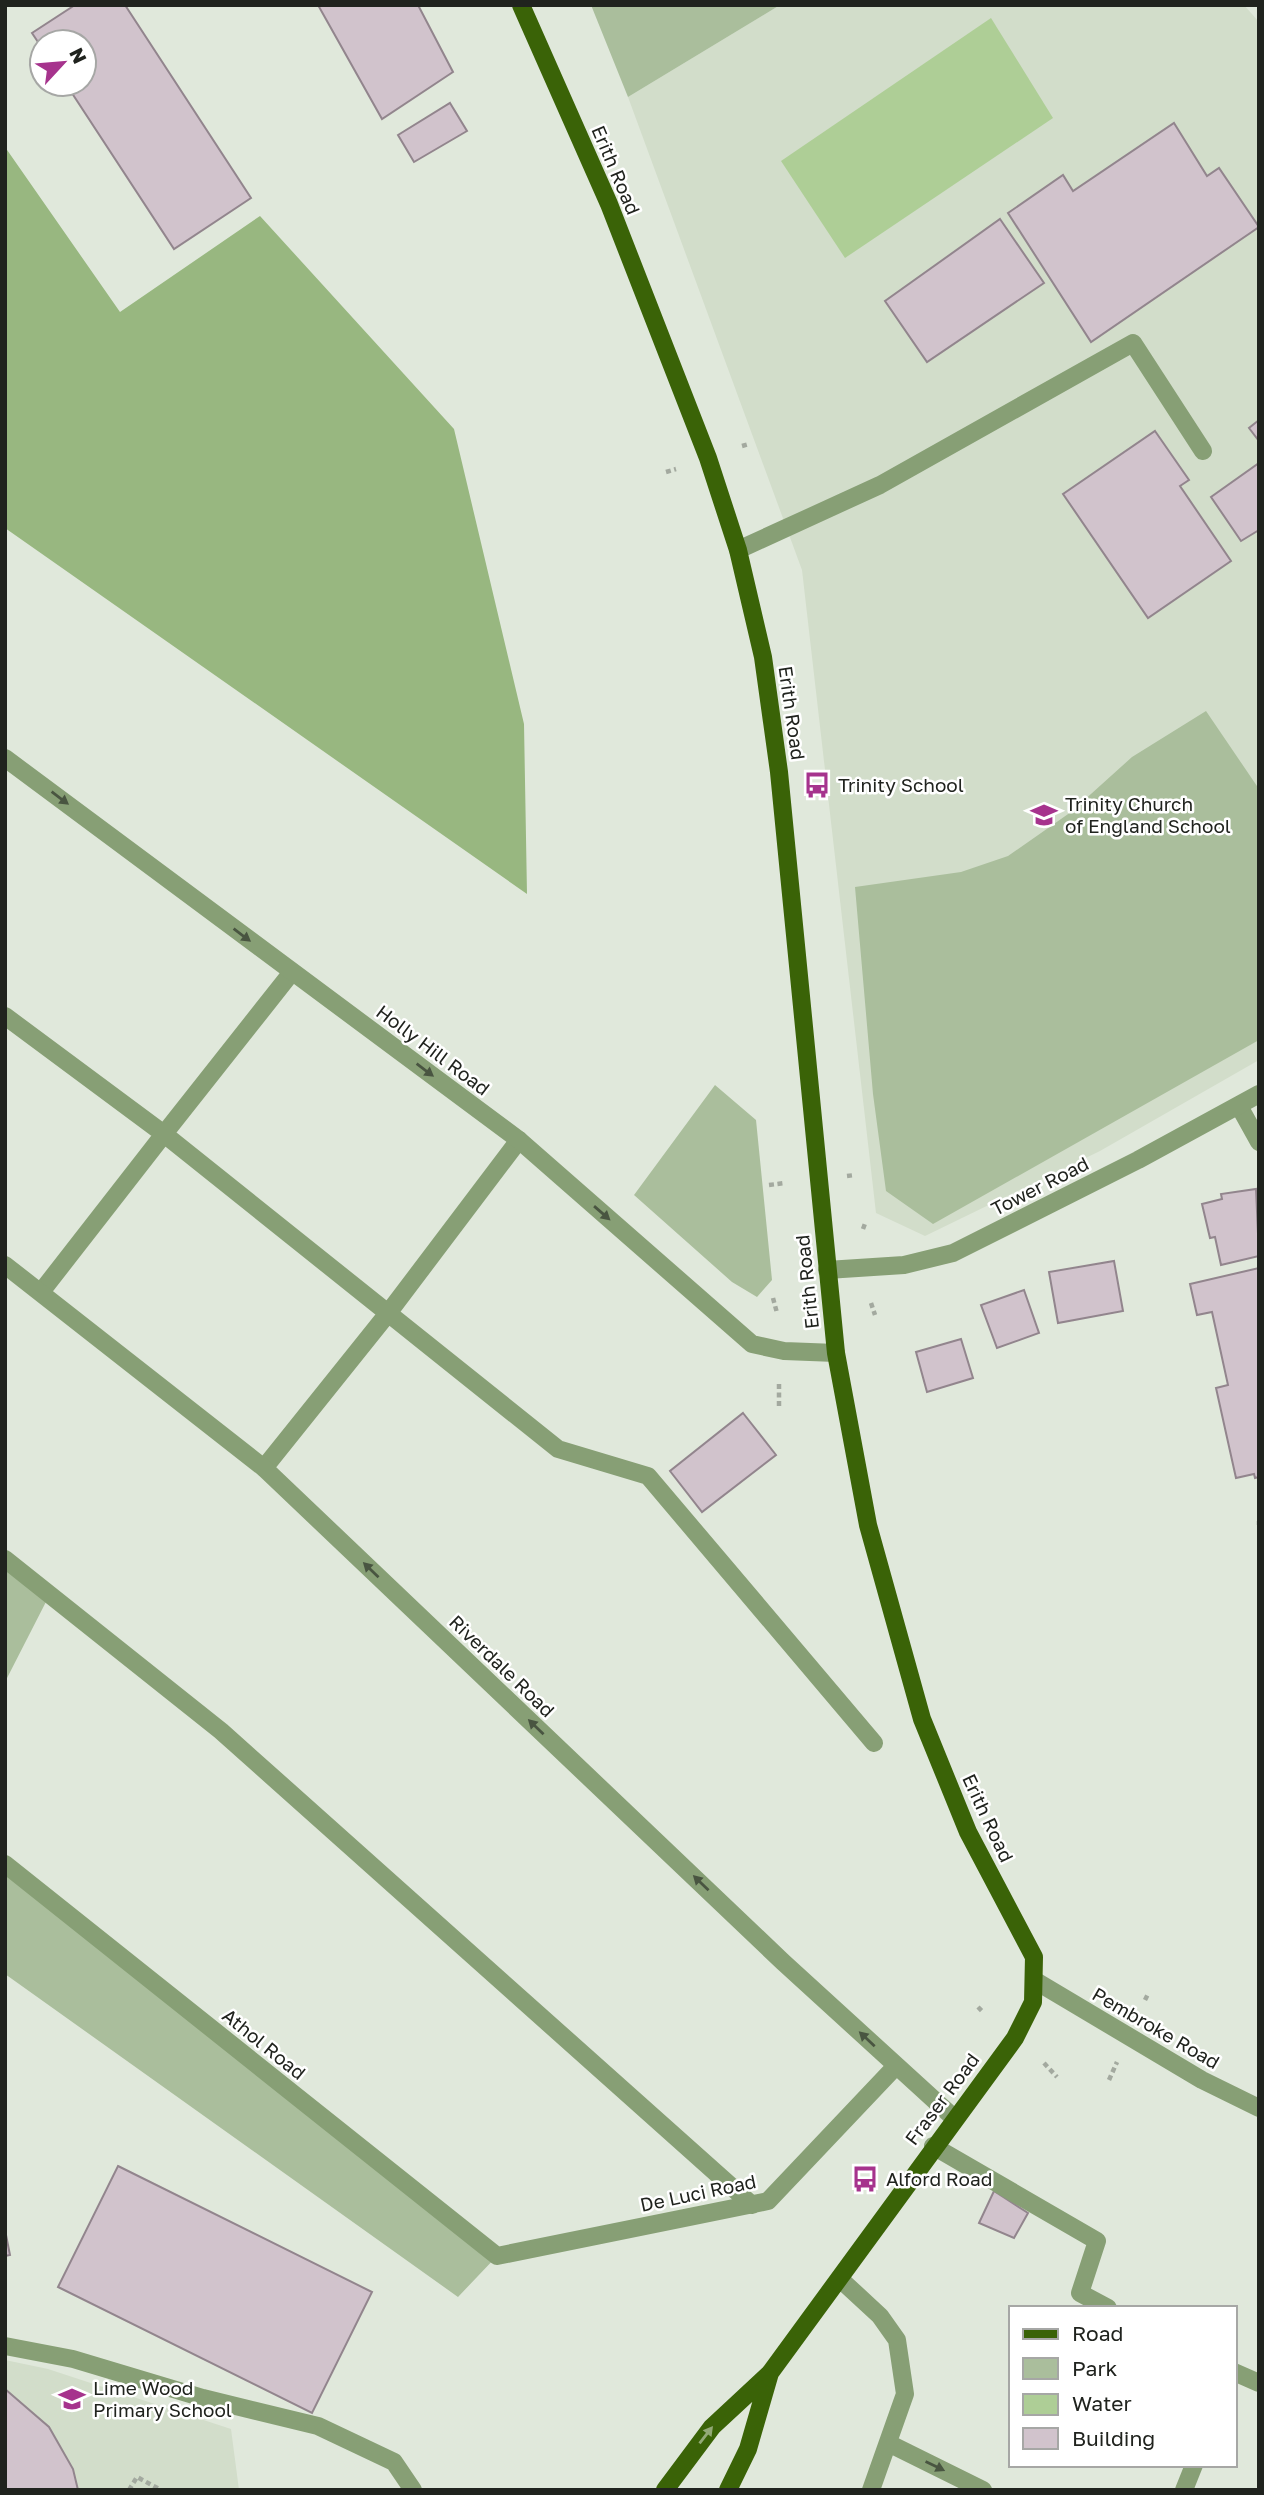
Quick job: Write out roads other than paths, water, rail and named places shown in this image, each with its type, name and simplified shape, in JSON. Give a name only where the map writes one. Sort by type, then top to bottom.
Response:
[{"type":"main road","name":"Erith Road","points":[[521,5],[614,217],[708,458],[738,550],[763,657],[779,772],[836,1353],[868,1525],[922,1719],[968,1832],[1034,1957],[1034,1980]]},
{"type":"main road","name":"Fraser Road","points":[[665,2490],[712,2427],[770,2373],[840,2279],[933,2146],[1014,2038],[1033,2002],[1034,1980]]},
{"type":"main road","name":"Fraser Road","points":[[728,2490],[748,2449],[770,2373]]},
{"type":"street","points":[[738,550],[832,509],[1133,343],[1203,451]]},
{"type":"street","name":"Holly Hill Road","points":[[5,758],[519,1140],[752,1344],[784,1351],[836,1353]]},
{"type":"street","points":[[41,1292],[292,972]]},
{"type":"street","points":[[5,1016],[164,1134],[558,1450],[648,1476],[874,1743]]},
{"type":"street","name":"Tower Road","points":[[827,1270],[904,1265],[953,1253],[1259,1094]]},
{"type":"street","points":[[1239,1106],[1259,1142]]},
{"type":"street","points":[[264,1468],[389,1312],[519,1140]]},
{"type":"street","name":"Riverdale Road","points":[[5,1265],[264,1468],[954,2118]]},
{"type":"street","points":[[5,1559],[221,1731],[752,2205]]},
{"type":"street","name":"Athol Road","points":[[5,1864],[496,2256]]},
{"type":"street","name":"Pembroke Road","points":[[1034,1980],[1202,2080],[1259,2108]]},
{"type":"street","name":"De Luci Road","points":[[496,2256],[768,2201],[896,2066]]},
{"type":"street","points":[[933,2146],[1097,2241],[1080,2294],[1104,2306]]},
{"type":"street","points":[[840,2279],[880,2316],[897,2340],[905,2394],[871,2490]]},
{"type":"street","points":[[5,2346],[73,2359],[203,2398],[318,2426],[394,2462],[413,2490]]},
{"type":"street","points":[[1236,2373],[1259,2383]]},
{"type":"street","points":[[888,2443],[983,2490]]},
{"type":"street","points":[[1184,2490],[1193,2467]]},
{"type":"water","points":[[991,18],[1053,118],[845,258],[781,161]]},
{"type":"place","name":"Trinity School","points":[[817,785]]},
{"type":"place","name":"Trinity Church of England School","points":[[1044,815]]},
{"type":"place","name":"Alford Road","points":[[865,2179]]},
{"type":"place","name":"Lime Wood Primary School","points":[[72,2399]]}]
